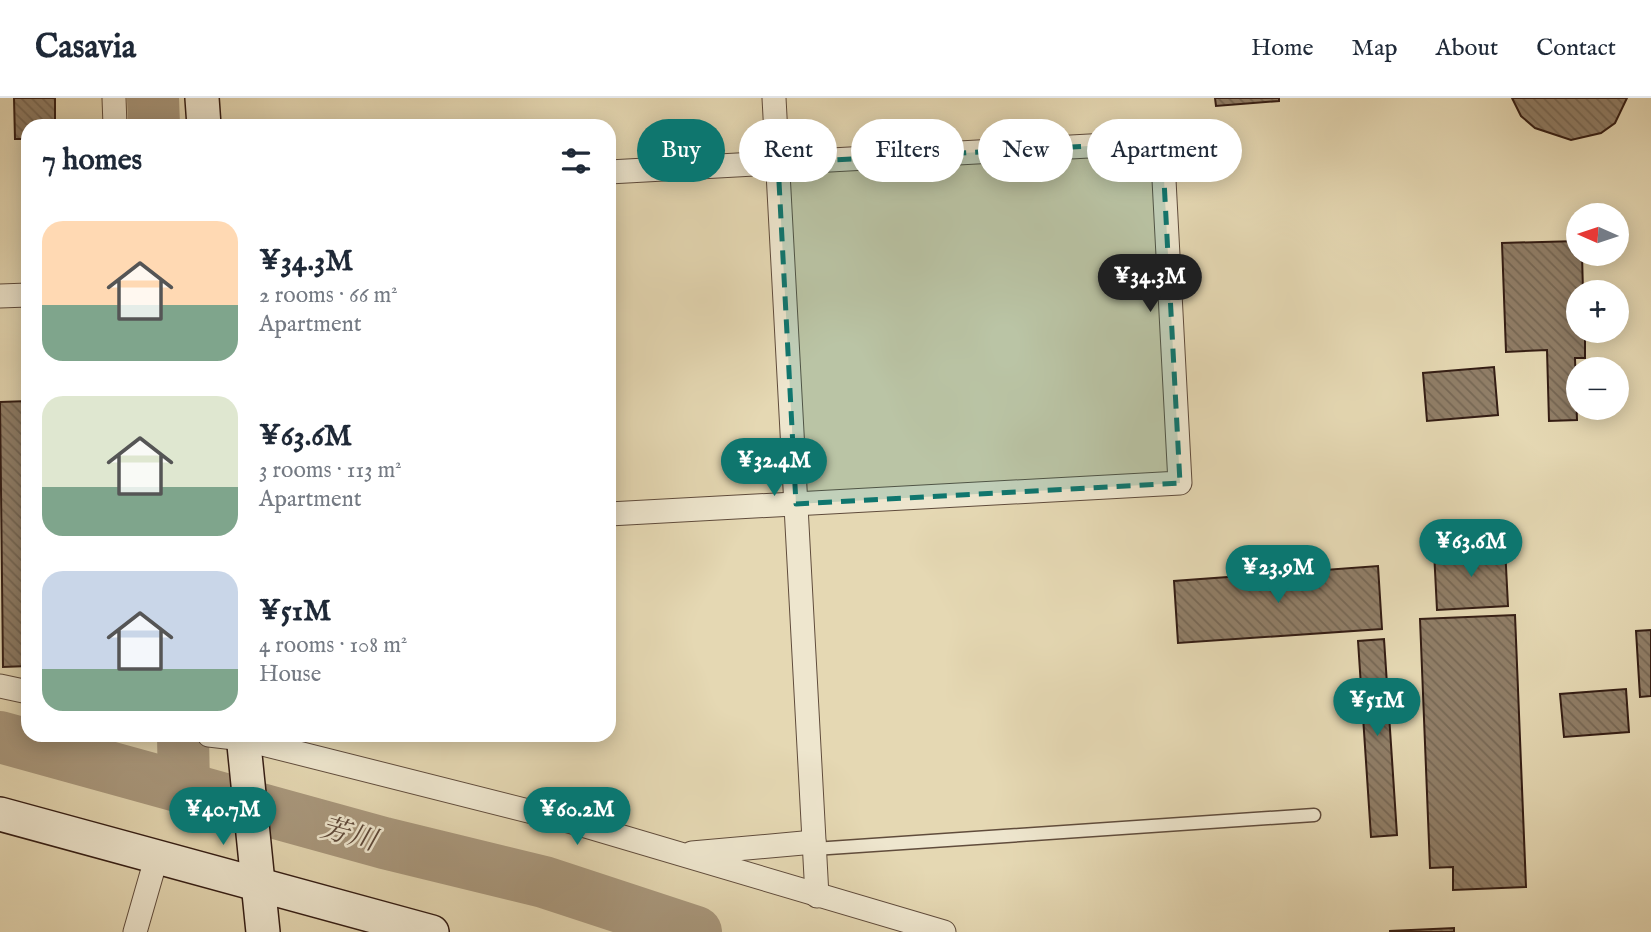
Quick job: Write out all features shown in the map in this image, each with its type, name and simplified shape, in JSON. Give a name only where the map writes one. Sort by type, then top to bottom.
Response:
[{"type":"street","points":[[114,98],[116,119]]},
{"type":"street","points":[[202,98],[204,119]]},
{"type":"street","points":[[775,98],[776,119]]},
{"type":"street","points":[[616,514],[1180,483],[1163,142],[837,160]]},
{"type":"street","points":[[616,172],[739,165]]},
{"type":"street","points":[[779,182],[817,896]]},
{"type":"street","points":[[0,296],[21,295]]},
{"type":"street","points":[[0,686],[21,690]]},
{"type":"street","points":[[230,742],[257,871],[264,932]]},
{"type":"street","points":[[238,742],[572,822],[944,932]]},
{"type":"street","points":[[0,814],[156,859],[257,871],[432,932]]},
{"type":"street","points":[[678,854],[814,846]]},
{"type":"street","points":[[135,932],[156,859]]},
{"type":"lane","points":[[814,846],[1314,815]]},
{"type":"highlighted area","points":[[1162,142],[1180,483],[796,504],[778,163]]},
{"type":"building","points":[[14,98],[55,98],[55,119],[21,119],[21,139],[15,139]]},
{"type":"building","points":[[1215,98],[1279,98],[1279,101],[1216,106]]},
{"type":"building","points":[[1512,98],[1627,98],[1615,123],[1601,133],[1571,140],[1535,128],[1521,116]]},
{"type":"building","points":[[1566,241],[1566,266],[1582,266],[1583,280],[1566,280],[1566,343],[1585,343],[1585,357],[1566,357],[1566,420],[1577,420],[1549,421],[1547,350],[1506,352],[1502,243]]},
{"type":"building","points":[[1494,367],[1498,415],[1427,421],[1423,373]]},
{"type":"building","points":[[21,401],[21,666],[3,667],[0,402]]},
{"type":"building","points":[[1505,547],[1508,606],[1437,610],[1434,551]]},
{"type":"building","points":[[1378,566],[1382,629],[1178,643],[1174,581]]},
{"type":"building","points":[[1515,615],[1526,887],[1453,890],[1453,867],[1430,868],[1420,619]]},
{"type":"building","points":[[1651,630],[1651,696],[1640,697],[1636,631]]},
{"type":"building","points":[[1384,639],[1397,835],[1371,837],[1358,641]]},
{"type":"building","points":[[1626,689],[1629,732],[1564,737],[1560,694]]},
{"type":"building","points":[[1454,928],[1454,932],[1390,932],[1390,931]]},
{"type":"waterway","points":[[153,98],[154,119]]},
{"type":"waterway","name":"芳川","points":[[0,737],[384,843],[544,882],[696,932]]},
{"type":"waterway","points":[[183,742],[184,788]]}]
